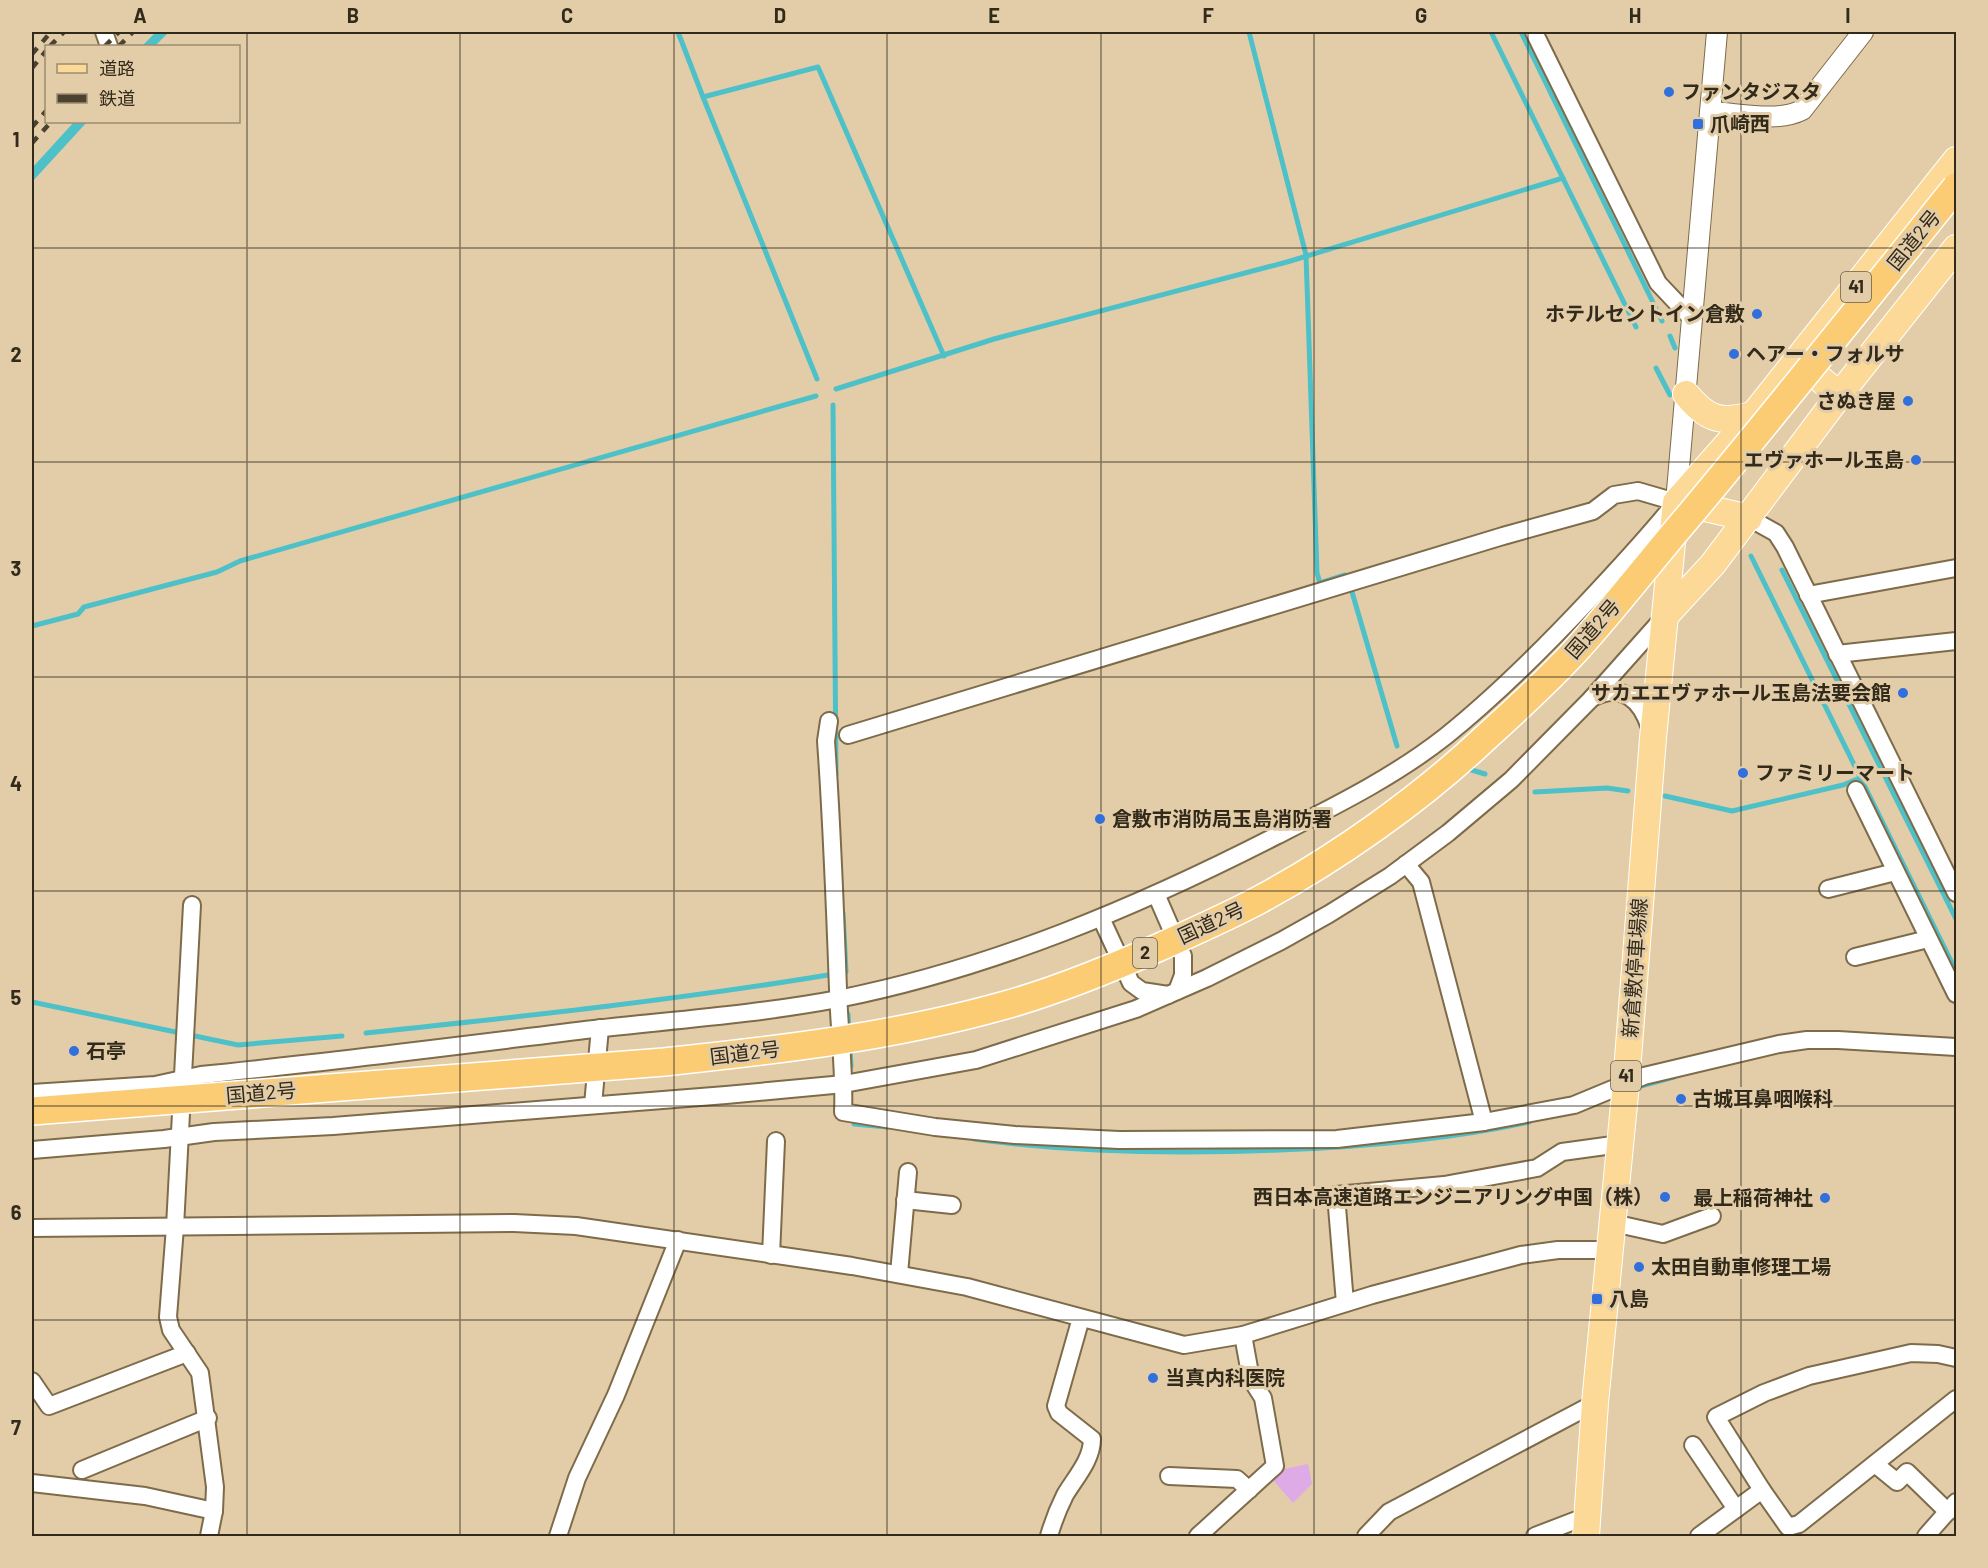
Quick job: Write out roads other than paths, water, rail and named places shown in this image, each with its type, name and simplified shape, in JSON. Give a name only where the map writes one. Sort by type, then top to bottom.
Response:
[{"type":"highway","name":"国道2号","points":[[32,1111],[664,1062],[762,1052],[835,1041],[892,1032],[1002,1006],[1055,989],[1196,931],[1259,900],[1330,857],[1391,816],[1482,741],[1577,649],[1719,480],[1956,187]]},
{"type":"main road","name":"41","points":[[1676,502],[1754,414],[1956,160]]},
{"type":"main road","points":[[1666,615],[1713,564],[1839,395],[1956,248]]},
{"type":"main road","points":[[1798,360],[1839,395]]},
{"type":"main road","points":[[1686,394],[1703,413],[1712,417],[1738,419],[1754,414]]},
{"type":"main road","points":[[1676,502],[1749,518]]},
{"type":"main road","name":"新倉敷停車場線","points":[[1586,1526],[1595,1403],[1626,1084],[1653,738],[1676,502]]},
{"type":"street","points":[[1534,32],[1658,283],[1693,320]]},
{"type":"street","points":[[32,1093],[155,1085],[201,1075],[838,999],[981,963],[1070,932],[1228,861],[1359,793],[1409,762],[1444,737],[1538,655],[1629,557],[1676,502],[1717,32]]},
{"type":"street","points":[[1710,112],[1791,116],[1806,105],[1863,32]]},
{"type":"street","points":[[848,735],[1503,536],[1593,511],[1614,495],[1638,490],[1676,502]]},
{"type":"street","points":[[1749,518],[1776,533],[1956,893]]},
{"type":"street","points":[[1808,595],[1956,568]]},
{"type":"street","points":[[32,1150],[214,1132],[333,1126],[844,1084],[976,1060],[1136,1009],[1281,941],[1329,915],[1448,833],[1511,780],[1591,699],[1666,615]]},
{"type":"street","points":[[1837,654],[1956,640]]},
{"type":"street","points":[[1591,699],[1602,693],[1620,693],[1634,698],[1642,708],[1653,738]]},
{"type":"street","points":[[829,722],[826,741],[835,879],[838,999],[844,1084],[843,1113],[935,1127],[1015,1135],[1119,1140],[1337,1139],[1484,1122],[1574,1105],[1644,1076],[1779,1044],[1807,1040],[1956,1047]]},
{"type":"street","points":[[1856,790],[1956,994]]},
{"type":"street","points":[[1406,864],[1421,882],[1484,1122]]},
{"type":"street","points":[[1828,889],[1895,872]]},
{"type":"street","points":[[1156,894],[1182,956],[1183,975],[1172,993]]},
{"type":"street","points":[[192,905],[168,1317],[171,1330],[200,1374],[208,1418],[215,1487],[214,1511],[209,1536]]},
{"type":"street","points":[[1101,918],[1131,983],[1142,991],[1172,993]]},
{"type":"street","points":[[1855,957],[1928,939]]},
{"type":"street","points":[[593,1105],[600,1028]]},
{"type":"street","points":[[771,1255],[776,1141]]},
{"type":"street","points":[[1345,1303],[1336,1195],[1444,1185],[1537,1168],[1562,1152],[1620,1144]]},
{"type":"street","points":[[899,1274],[908,1172]]},
{"type":"street","points":[[905,1200],[952,1205]]},
{"type":"street","points":[[1613,1224],[1663,1234],[1712,1216]]},
{"type":"street","points":[[32,1228],[514,1223],[576,1226],[899,1274],[967,1287],[1184,1345],[1243,1335],[1345,1303],[1521,1255],[1558,1250],[1611,1250]]},
{"type":"street","points":[[558,1536],[577,1479],[616,1395],[678,1240]]},
{"type":"street","points":[[1049,1536],[1054,1517],[1065,1494],[1090,1454],[1092,1444],[1092,1439],[1059,1413],[1056,1406],[1081,1318]]},
{"type":"street","points":[[1198,1536],[1275,1466],[1263,1398],[1251,1379],[1243,1335]]},
{"type":"street","points":[[32,1409],[49,1406],[187,1353]]},
{"type":"street","points":[[1956,1358],[1938,1354],[1911,1353],[1809,1376],[1764,1393],[1716,1417],[1788,1527],[1799,1524],[1956,1399]]},
{"type":"street","points":[[32,1381],[49,1406]]},
{"type":"street","points":[[1366,1536],[1389,1512],[1595,1403]]},
{"type":"street","points":[[82,1470],[208,1418]]},
{"type":"street","points":[[1693,1445],[1736,1509]]},
{"type":"street","points":[[1875,1464],[1897,1482],[1907,1472],[1952,1507],[1926,1536]]},
{"type":"street","points":[[1169,1476],[1238,1479],[1249,1490]]},
{"type":"street","points":[[32,1483],[145,1496],[214,1511]]},
{"type":"street","points":[[1699,1536],[1762,1490]]},
{"type":"street","points":[[1535,1536],[1586,1526]]},
{"type":"water","points":[[156,32],[169,32],[156,45],[143,45]]},
{"type":"water","points":[[73,123],[86,123],[32,182],[32,168]]},
{"type":"waterway","points":[[678,32],[817,379]]},
{"type":"waterway","points":[[1249,32],[1306,255],[1317,573],[1320,583],[1345,575],[1397,746]]},
{"type":"waterway","points":[[1491,32],[1636,327]]},
{"type":"waterway","points":[[1521,32],[1662,321]]},
{"type":"waterway","points":[[703,97],[818,67],[944,356]]},
{"type":"waterway","points":[[836,389],[994,339],[1287,262],[1563,178]]},
{"type":"waterway","points":[[1670,336],[1675,348]]},
{"type":"waterway","points":[[1656,368],[1670,395]]},
{"type":"waterway","points":[[32,626],[78,614],[84,607],[217,572],[240,561],[816,396]]},
{"type":"waterway","points":[[833,405],[836,775]]},
{"type":"waterway","points":[[1751,556],[1956,971]]},
{"type":"waterway","points":[[1782,570],[1956,919]]},
{"type":"waterway","points":[[1465,768],[1485,774]]},
{"type":"waterway","points":[[1665,796],[1732,811],[1843,785],[1860,778]]},
{"type":"waterway","points":[[1535,792],[1607,788],[1628,791]]},
{"type":"waterway","points":[[366,1033],[667,999],[846,972],[843,913]]},
{"type":"waterway","points":[[32,1002],[238,1045],[342,1036]]},
{"type":"waterway","points":[[848,1014],[849,1031]]},
{"type":"waterway","points":[[850,1046],[851,1066]]},
{"type":"waterway","points":[[1641,1086],[1674,1077]]},
{"type":"waterway","points":[[854,1119],[854,1124],[887,1127]]},
{"type":"waterway","points":[[974,1139],[1088,1150],[1241,1151],[1405,1142],[1467,1134],[1529,1122]]},
{"type":"railway","points":[[32,54],[51,32]]},
{"type":"railway","points":[[51,45],[64,32]]},
{"type":"railway","points":[[106,45],[119,32]]},
{"type":"railway","points":[[120,45],[133,32]]},
{"type":"railway","points":[[32,68],[45,52]]},
{"type":"railway","points":[[32,127],[45,112]]},
{"type":"railway","points":[[32,143],[50,123]]},
{"type":"place","name":"ファンタジスタ","points":[[1669,92]]},
{"type":"place","name":"爪崎西","points":[[1698,124]]},
{"type":"place","name":"ホテルセントイン倉敷","points":[[1757,314]]},
{"type":"place","name":"ヘアー・フォルサ","points":[[1734,354]]},
{"type":"place","name":"さぬき屋","points":[[1908,401]]},
{"type":"place","name":"エヴァホール玉島","points":[[1916,460]]},
{"type":"place","name":"サカエエヴァホール玉島法要会館","points":[[1903,693]]},
{"type":"place","name":"ファミリーマート","points":[[1743,773]]},
{"type":"place","name":"倉敷市消防局玉島消防署","points":[[1100,819]]},
{"type":"place","name":"石亭","points":[[74,1051]]},
{"type":"place","name":"古城耳鼻咽喉科","points":[[1681,1099]]},
{"type":"place","name":"西日本高速道路エンジニアリング中国（株）","points":[[1665,1197]]},
{"type":"place","name":"最上稲荷神社","points":[[1825,1198]]},
{"type":"place","name":"太田自動車修理工場","points":[[1639,1267]]},
{"type":"place","name":"八島","points":[[1597,1299]]},
{"type":"place","name":"当真内科医院","points":[[1153,1378]]}]
